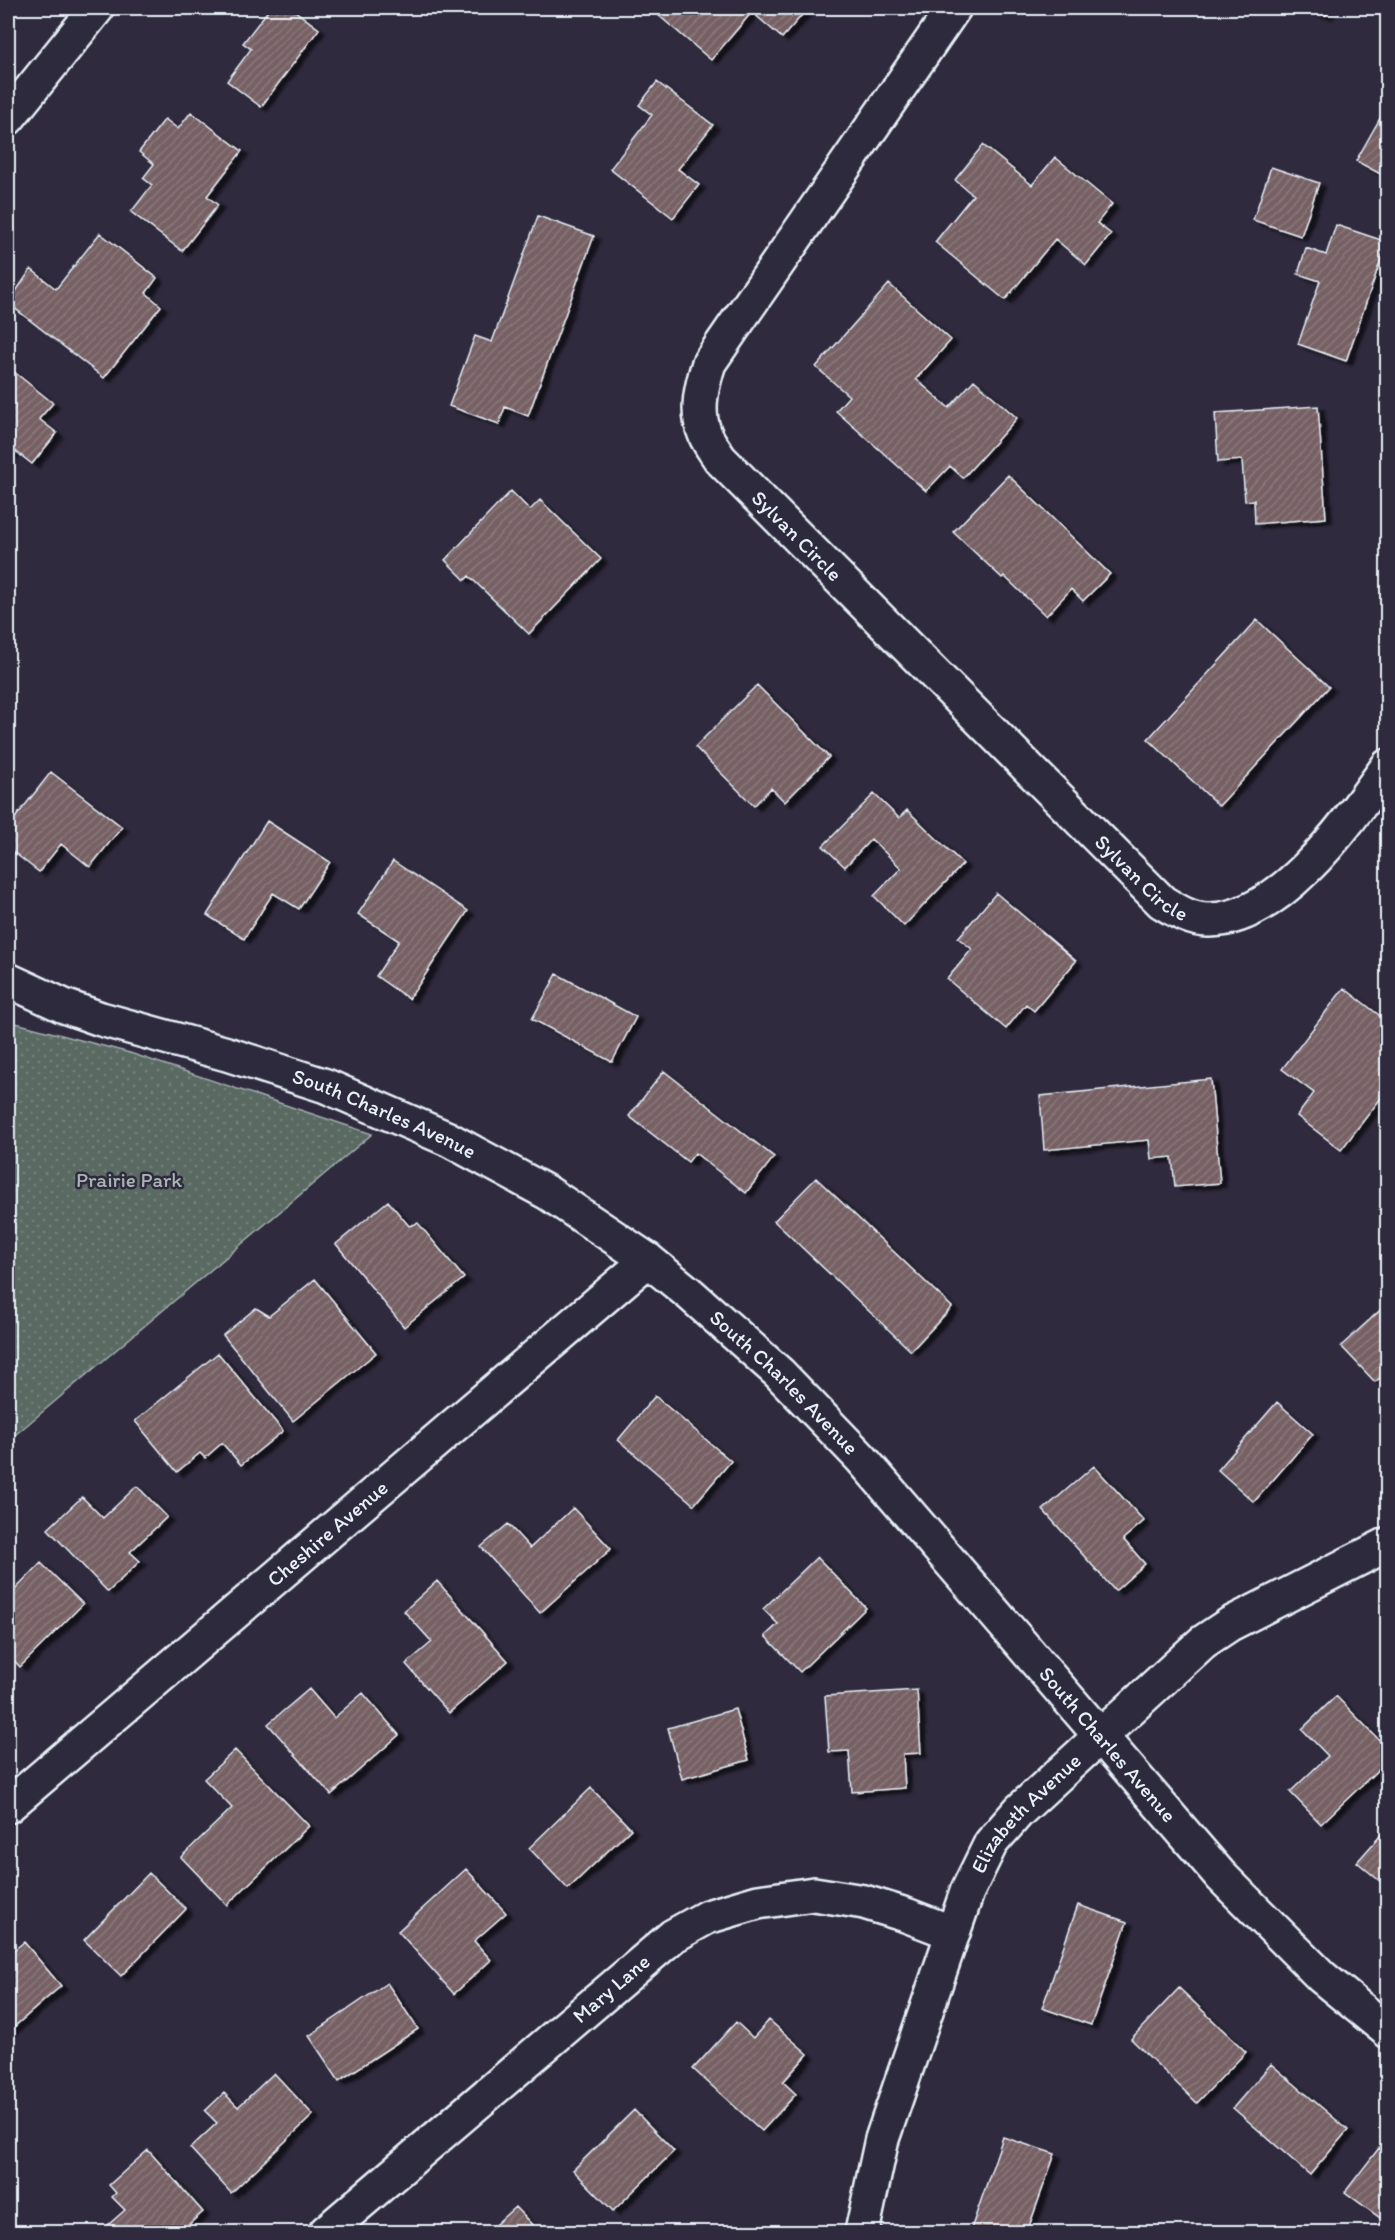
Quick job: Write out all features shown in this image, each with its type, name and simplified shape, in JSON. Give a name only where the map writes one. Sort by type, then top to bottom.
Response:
[{"type":"street","points":[[8,118],[97,8]]},
{"type":"street","name":"Sylvan Circle","points":[[954,8],[709,363],[702,386],[700,412],[704,433],[720,459],[1162,902],[1184,915],[1206,920],[1227,919],[1256,908],[1278,893],[1301,873],[1349,820],[1388,766]]},
{"type":"street","name":"South Charles Avenue","points":[[8,980],[64,1006],[92,1016],[227,1054],[326,1086],[438,1135],[548,1193],[648,1260],[779,1373],[861,1458],[1214,1868],[1322,1977],[1388,2031]]},
{"type":"street","name":"Cheshire Avenue","points":[[8,1806],[648,1260]]},
{"type":"street","name":"Elizabeth Avenue","points":[[862,2232],[882,2139],[967,1892],[992,1844],[1019,1811],[1203,1642],[1230,1624],[1388,1544]]},
{"type":"street","name":"Mary Lane","points":[[326,2232],[673,1936],[707,1917],[758,1902],[813,1894],[864,1902],[953,1933]]},
{"type":"green space","name":"Prairie Park","points":[[8,1021],[130,1053],[372,1134],[8,1441]]},
{"type":"building","points":[[270,8],[291,8],[319,29],[261,107],[227,81],[251,49],[243,43]]},
{"type":"building","points":[[650,8],[808,8],[782,38],[752,12],[711,60]]},
{"type":"building","points":[[1307,8],[1332,8],[1326,15]]},
{"type":"building","points":[[657,82],[713,125],[678,169],[699,185],[673,218],[610,169],[652,115],[639,105]]},
{"type":"building","points":[[1388,104],[1388,178],[1356,161]]},
{"type":"building","points":[[191,112],[242,151],[207,196],[218,205],[182,251],[131,212],[152,185],[143,178],[154,164],[139,152],[165,119],[178,129]]},
{"type":"building","points":[[983,145],[1032,185],[1055,157],[1112,204],[1097,223],[1111,234],[1086,265],[1055,239],[1005,300],[935,242],[973,195],[955,180]]},
{"type":"building","points":[[1271,167],[1319,183],[1301,236],[1253,220]]},
{"type":"building","points":[[538,216],[594,236],[528,416],[505,407],[499,424],[449,406],[475,336],[492,342]]},
{"type":"building","points":[[1336,225],[1387,242],[1346,361],[1298,344],[1320,281],[1298,274],[1306,248],[1326,255]]},
{"type":"building","points":[[100,233],[157,278],[146,293],[161,306],[104,378],[8,303],[31,269],[56,289]]},
{"type":"building","points":[[889,284],[951,340],[916,379],[949,408],[974,380],[1017,418],[963,478],[950,466],[926,491],[836,411],[849,396],[816,367]]},
{"type":"building","points":[[8,367],[53,403],[39,419],[57,433],[32,464],[14,450],[8,458]]},
{"type":"building","points":[[1318,406],[1326,518],[1255,524],[1254,500],[1245,501],[1242,460],[1218,462],[1215,413]]},
{"type":"building","points":[[1008,475],[1110,574],[1083,601],[1071,589],[1046,616],[953,532]]},
{"type":"building","points":[[511,491],[530,510],[540,500],[601,559],[529,634],[469,576],[465,580],[445,560]]},
{"type":"building","points":[[1257,620],[1329,687],[1219,806],[1148,739]]},
{"type":"building","points":[[757,685],[829,757],[785,802],[771,788],[754,806],[695,747]]},
{"type":"building","points":[[51,772],[122,827],[90,867],[61,844],[39,872],[8,848],[8,827]]},
{"type":"building","points":[[874,794],[899,818],[907,810],[963,864],[904,926],[874,896],[901,868],[871,839],[845,867],[823,846]]},
{"type":"building","points":[[267,821],[330,862],[299,909],[273,893],[244,939],[207,915]]},
{"type":"building","points":[[393,861],[468,911],[409,999],[376,976],[399,941],[358,914]]},
{"type":"building","points":[[996,893],[1076,961],[1034,1011],[1026,1004],[1006,1029],[947,979],[972,949],[958,938]]},
{"type":"building","points":[[557,974],[636,1017],[612,1062],[532,1019]]},
{"type":"building","points":[[1344,988],[1388,1022],[1388,1089],[1341,1150],[1297,1116],[1314,1093],[1282,1069]]},
{"type":"building","points":[[664,1071],[774,1157],[746,1193],[695,1153],[688,1162],[629,1116]]},
{"type":"building","points":[[1211,1079],[1220,1183],[1175,1187],[1172,1157],[1151,1159],[1149,1140],[1044,1150],[1040,1096]]},
{"type":"building","points":[[816,1178],[952,1307],[911,1351],[774,1221]]},
{"type":"building","points":[[388,1201],[409,1226],[418,1223],[464,1278],[404,1327],[336,1244]]},
{"type":"building","points":[[315,1279],[376,1353],[293,1421],[223,1335],[256,1308],[269,1316]]},
{"type":"building","points":[[1388,1303],[1388,1382],[1382,1376],[1375,1382],[1341,1346]]},
{"type":"building","points":[[218,1353],[283,1431],[241,1465],[222,1443],[205,1458],[200,1453],[177,1472],[135,1421]]},
{"type":"building","points":[[655,1396],[731,1461],[694,1505],[618,1440]]},
{"type":"building","points":[[1277,1402],[1313,1434],[1254,1502],[1218,1470]]},
{"type":"building","points":[[1094,1466],[1144,1521],[1123,1539],[1145,1564],[1115,1591],[1043,1510]]},
{"type":"building","points":[[137,1486],[167,1517],[130,1552],[140,1561],[108,1592],[48,1529],[82,1497],[103,1518]]},
{"type":"building","points":[[573,1508],[611,1549],[540,1613],[481,1547],[508,1524],[530,1548]]},
{"type":"building","points":[[817,1557],[866,1608],[800,1672],[765,1636],[778,1624],[763,1609]]},
{"type":"building","points":[[41,1563],[83,1604],[20,1667],[8,1654],[8,1597]]},
{"type":"building","points":[[437,1581],[508,1661],[449,1713],[406,1664],[432,1642],[404,1611]]},
{"type":"building","points":[[309,1689],[334,1718],[363,1693],[399,1735],[331,1795],[268,1724]]},
{"type":"building","points":[[917,1690],[921,1753],[903,1754],[905,1788],[852,1792],[849,1751],[829,1752],[825,1696]]},
{"type":"building","points":[[1336,1696],[1388,1749],[1388,1760],[1321,1824],[1290,1792],[1328,1756],[1302,1729]]},
{"type":"building","points":[[735,1709],[749,1760],[682,1779],[668,1728]]},
{"type":"building","points":[[235,1750],[309,1826],[227,1905],[181,1857],[232,1808],[204,1779]]},
{"type":"building","points":[[591,1788],[631,1829],[568,1889],[529,1848]]},
{"type":"building","points":[[1388,1827],[1388,1888],[1357,1862]]},
{"type":"building","points":[[466,1869],[506,1913],[474,1941],[491,1960],[454,1994],[398,1931]]},
{"type":"building","points":[[149,1873],[186,1909],[121,1976],[84,1940]]},
{"type":"building","points":[[1078,1905],[1127,1922],[1091,2025],[1042,2008]]},
{"type":"building","points":[[24,1942],[61,1986],[8,2032],[8,1955]]},
{"type":"building","points":[[387,1983],[418,2029],[339,2081],[309,2036]]},
{"type":"building","points":[[1179,1988],[1246,2052],[1197,2103],[1131,2039]]},
{"type":"building","points":[[769,2020],[808,2054],[783,2082],[796,2094],[762,2131],[693,2069],[736,2022],[753,2038]]},
{"type":"building","points":[[1271,2064],[1348,2130],[1310,2175],[1233,2108]]},
{"type":"building","points":[[274,2073],[313,2115],[231,2193],[190,2148],[217,2123],[205,2111],[224,2093],[238,2107]]},
{"type":"building","points":[[634,2110],[674,2151],[613,2211],[573,2170]]},
{"type":"building","points":[[1003,2137],[1055,2154],[1027,2232],[970,2232]]},
{"type":"building","points":[[1379,2148],[1388,2155],[1388,2232],[1375,2232],[1384,2221],[1345,2192]]},
{"type":"building","points":[[148,2150],[203,2212],[180,2232],[100,2232],[125,2210],[112,2197],[116,2193],[109,2185]]},
{"type":"building","points":[[515,2207],[539,2232],[487,2232]]}]
